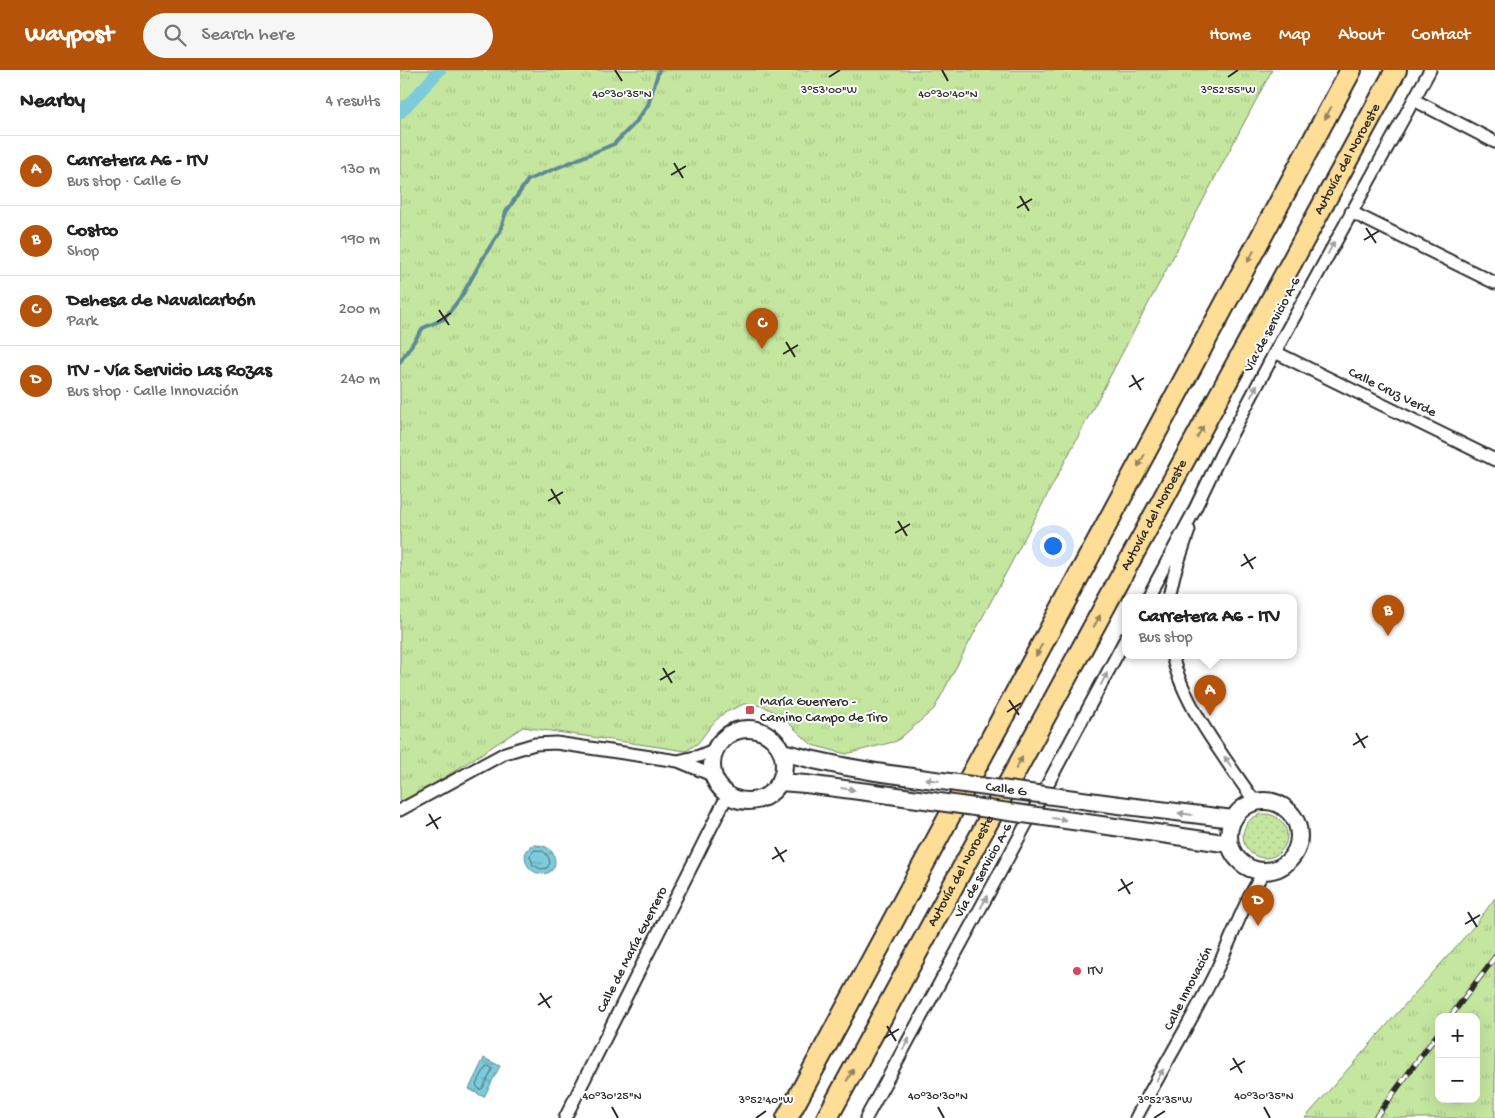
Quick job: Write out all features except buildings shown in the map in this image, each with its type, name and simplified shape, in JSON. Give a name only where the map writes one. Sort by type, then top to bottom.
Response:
[{"type":"highway","points":[[788,1118],[1351,70]]},
{"type":"highway","name":"Autovía del Noroeste","points":[[827,1118],[1396,70]]},
{"type":"highway","points":[[780,1118],[977,751],[993,735]]},
{"type":"street","name":"Vía de servicio A-6","points":[[1150,594],[1275,352],[1430,70]]},
{"type":"street","points":[[1414,100],[1495,142]]},
{"type":"street","points":[[1351,212],[1495,283]]},
{"type":"street","name":"Calle Cruz Verde","points":[[1275,352],[1495,460]]},
{"type":"street","points":[[1170,594],[1193,512]]},
{"type":"street","name":"Vía de servicio A-6","points":[[866,1118],[1122,645]]},
{"type":"street","points":[[1173,659],[1176,674],[1195,711],[1255,802]]},
{"type":"street","points":[[737,730],[758,730],[776,742],[782,752],[784,767],[780,782],[771,792],[755,800],[737,799],[728,794],[722,789],[714,776],[713,758],[716,749],[728,734],[737,730]]},
{"type":"street","points":[[400,810],[505,754],[534,744],[556,743],[678,762],[714,776]]},
{"type":"street","points":[[678,762],[716,749]]},
{"type":"street","name":"Calle G","points":[[782,752],[821,763],[892,775],[1233,819]]},
{"type":"street","name":"Calle G","points":[[780,782],[890,795],[1230,844]]},
{"type":"street","name":"Calle de María Guerrero","points":[[565,1118],[728,794]]},
{"type":"street","points":[[1265,801],[1284,807],[1292,814],[1297,823],[1300,833],[1296,853],[1281,868],[1264,872],[1254,870],[1238,860],[1230,844],[1229,831],[1233,819],[1246,806],[1255,802],[1265,801]]},
{"type":"street","name":"Calle Innovación","points":[[1136,1118],[1202,998],[1244,907],[1264,872]]},
{"type":"green space","points":[[400,70],[1272,70],[934,709],[897,741],[846,754],[812,745],[780,715],[763,706],[744,704],[724,713],[714,722],[698,743],[686,751],[523,727],[400,806]]},
{"type":"green space","points":[[1269,814],[1281,820],[1286,827],[1286,845],[1281,852],[1274,857],[1261,858],[1249,852],[1244,845],[1243,832],[1249,820],[1256,815]]},
{"type":"green space","points":[[1495,898],[1495,1118],[1305,1118],[1475,925]]},
{"type":"water","points":[[534,845],[546,847],[553,853],[555,864],[552,870],[547,873],[540,874],[529,867],[526,860],[526,850]]},
{"type":"water","points":[[484,1058],[500,1066],[484,1097],[469,1089]]},
{"type":"waterway","points":[[400,113],[440,70]]},
{"type":"waterway","points":[[400,362],[423,328],[444,319],[461,297],[500,231],[506,212],[528,180],[614,144],[635,123],[648,105],[659,70]]},
{"type":"railway","points":[[1453,1013],[1495,957]]},
{"type":"railway","points":[[1375,1118],[1435,1037]]},
{"type":"place","name":"Dehesa de Navalcarbón","points":[[762,349]]},
{"type":"place","name":"Costco","points":[[1388,636]]},
{"type":"place","name":"María Guerrero - Camino Campo de Tiro","points":[[750,710]]},
{"type":"place","name":"Carretera A6 - ITV","points":[[1210,716]]},
{"type":"place","name":"ITV - Vía Servicio Las Rozas","points":[[1258,926]]},
{"type":"place","name":"ITV","points":[[1077,971]]}]
